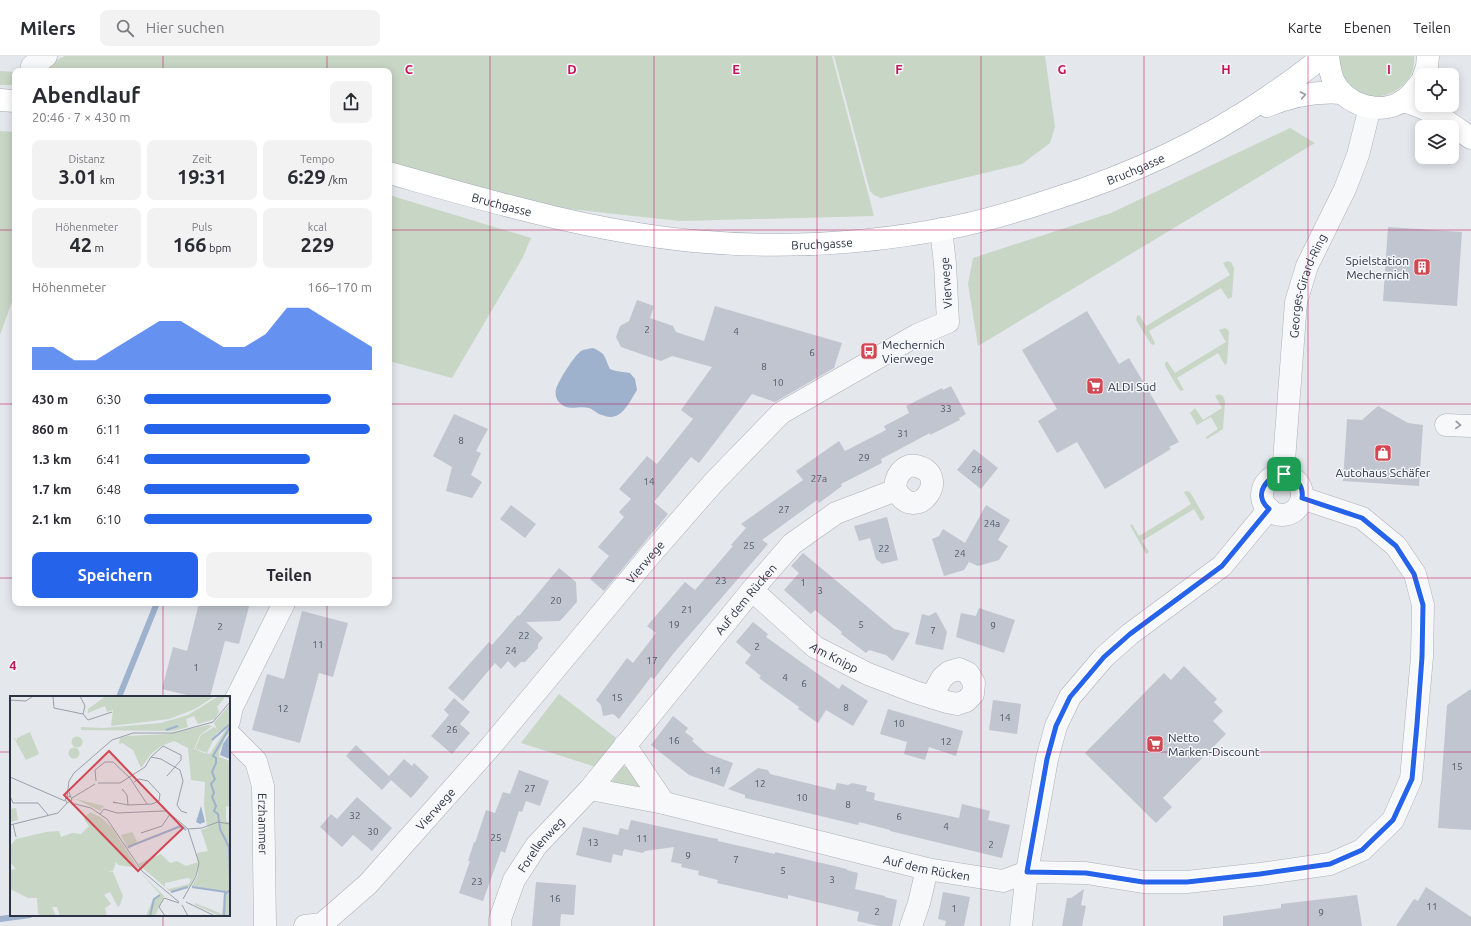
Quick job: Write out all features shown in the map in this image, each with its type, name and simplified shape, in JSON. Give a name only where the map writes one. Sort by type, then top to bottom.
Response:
[{"type":"main road","name":"Bruchgasse","points":[[392,174],[571,222],[692,241],[736,244],[818,244],[885,238],[941,229],[1024,209],[1087,188],[1156,160],[1188,145],[1240,116],[1307,70],[1323,56]]},
{"type":"main road","points":[[1328,56],[1333,81],[1342,93],[1355,102],[1370,107],[1381,108],[1392,106],[1402,101],[1415,90]]},
{"type":"main road","name":"Bruchgasse","points":[[1240,116],[1280,100],[1304,94],[1325,92],[1342,93]]},
{"type":"main road","points":[[0,100],[12,101]]},
{"type":"main road","points":[[1402,101],[1419,106],[1434,113],[1471,138]]},
{"type":"main road","points":[[1455,112],[1471,130]]},
{"type":"street","points":[[32,68],[32,66],[46,56]]},
{"type":"street","name":"Georges-Girard-Ring","points":[[1284,474],[1296,302],[1306,266],[1345,189],[1358,155],[1370,107]]},
{"type":"street","name":"Vierwege","points":[[314,925],[368,884],[491,746],[646,560],[709,488],[781,413],[917,335],[948,322],[945,264],[941,229]]},
{"type":"street","points":[[1446,425],[1471,426]]},
{"type":"street","points":[[1284,474],[1297,480],[1301,487],[1302,498],[1298,508],[1292,513],[1285,515],[1277,514],[1265,506],[1262,499],[1262,492],[1264,485],[1269,479],[1276,475],[1284,474]]},
{"type":"street","name":"Auf dem Rücken","points":[[896,490],[836,513],[792,544],[752,590],[595,782],[664,803],[927,869],[1003,881],[1027,872]]},
{"type":"street","points":[[1027,872],[1086,873],[1150,882],[1187,882],[1260,874],[1330,864],[1362,850],[1393,820],[1412,779],[1422,657],[1423,605],[1414,574],[1396,546],[1362,518],[1302,498]]},
{"type":"street","points":[[1021,926],[1027,872],[1047,759],[1056,726],[1070,697],[1104,657],[1130,634],[1222,566],[1269,509]]},
{"type":"street","name":"Am Knipp","points":[[752,590],[815,647],[868,674],[933,698]]},
{"type":"street","points":[[230,716],[232,707],[282,606]]},
{"type":"street","name":"Erzhammer","points":[[230,735],[256,761],[263,786],[265,926]]},
{"type":"street","points":[[625,745],[664,803]]},
{"type":"street","name":"Forellenweg","points":[[500,926],[500,919],[514,880],[536,846],[595,782]]},
{"type":"street","points":[[911,926],[919,903],[927,869]]},
{"type":"green space","points":[[65,56],[832,56],[874,216],[680,221],[542,206],[392,164],[392,68],[48,68],[50,63]]},
{"type":"green space","points":[[834,56],[1045,56],[1055,127],[1050,143],[1022,164],[881,198],[874,195],[870,191]]},
{"type":"green space","points":[[1338,56],[1414,56],[1413,67],[1403,86],[1394,92],[1374,96],[1363,94],[1353,89],[1343,79],[1339,68]]},
{"type":"green space","points":[[0,71],[12,72],[12,85],[0,85]]},
{"type":"green space","points":[[1290,128],[1315,143],[978,346],[968,284],[973,258],[1111,213]]},
{"type":"green space","points":[[0,131],[12,132],[12,301],[0,335]]},
{"type":"green space","points":[[392,196],[531,238],[523,257],[452,378],[392,362]]},
{"type":"green space","points":[[1227,261],[1231,262],[1234,268],[1232,297],[1228,299],[1221,288],[1149,331],[1155,343],[1154,345],[1151,344],[1136,320],[1137,316],[1139,315],[1146,326],[1230,275],[1223,263]]},
{"type":"green space","points":[[1225,328],[1229,332],[1227,363],[1225,365],[1218,353],[1177,378],[1184,390],[1180,391],[1165,366],[1165,363],[1167,361],[1175,373],[1226,342],[1219,330]]},
{"type":"green space","points":[[1219,394],[1223,396],[1225,401],[1223,429],[1207,439],[1206,437],[1218,429],[1211,417],[1197,425],[1190,413],[1195,408],[1203,420],[1222,408],[1215,396]]},
{"type":"green space","points":[[1184,492],[1190,492],[1205,518],[1201,521],[1194,509],[1142,541],[1149,552],[1146,554],[1130,525],[1132,524],[1139,536],[1191,504]]},
{"type":"green space","points":[[559,694],[620,741],[599,768],[521,743]]},
{"type":"green space","points":[[623,766],[628,768],[643,788],[616,785],[612,781]]},
{"type":"water","points":[[593,348],[603,354],[610,369],[630,373],[635,379],[637,390],[623,411],[614,416],[609,417],[585,407],[570,408],[563,406],[556,397],[556,389],[567,368],[582,350]]},
{"type":"building","name":"Spielstation Mechernich","points":[[1388,227],[1462,232],[1457,306],[1383,301]]},
{"type":"building","points":[[637,300],[654,306],[650,318],[673,326],[676,332],[704,341],[715,306],[842,343],[834,368],[775,402],[752,394],[699,463],[691,457],[654,502],[668,514],[604,591],[590,579],[609,556],[598,547],[624,517],[619,512],[631,499],[619,489],[647,456],[657,464],[693,419],[681,410],[712,367],[672,356],[661,361],[621,347],[616,337],[620,326],[629,321]]},
{"type":"building","name":"ALDI Süd","points":[[1087,311],[1119,364],[1129,358],[1179,442],[1169,447],[1171,449],[1105,489],[1077,442],[1057,453],[1038,421],[1057,409],[1022,350]]},
{"type":"building","points":[[951,386],[966,414],[959,418],[960,420],[930,435],[930,433],[881,459],[882,463],[841,484],[842,486],[819,503],[817,500],[762,540],[768,544],[673,654],[654,679],[651,677],[619,719],[613,714],[603,716],[601,705],[596,700],[627,658],[633,663],[656,633],[647,626],[685,582],[695,590],[733,546],[731,545],[746,528],[741,524],[803,480],[796,471],[839,441],[845,451],[886,430],[884,426],[909,413],[906,406],[942,388],[943,390]]},
{"type":"building","name":"Autohaus Schäfer","points":[[1378,406],[1408,423],[1423,425],[1419,486],[1343,481],[1347,419],[1362,420]]},
{"type":"building","points":[[454,414],[488,429],[476,451],[481,453],[471,475],[482,482],[472,498],[446,491],[452,467],[433,456]]},
{"type":"building","points":[[974,449],[998,468],[981,489],[957,470]]},
{"type":"building","points":[[511,505],[536,524],[525,538],[500,519]]},
{"type":"building","points":[[986,505],[1010,520],[998,540],[1008,546],[999,560],[978,566],[969,562],[964,570],[944,576],[932,539],[939,536],[943,529],[965,543]]},
{"type":"building","points":[[887,517],[898,560],[882,564],[876,559],[870,538],[859,541],[854,526]]},
{"type":"building","points":[[803,553],[894,629],[910,633],[893,661],[886,655],[869,650],[866,653],[841,634],[842,632],[815,610],[811,614],[784,590],[799,573],[791,566]]},
{"type":"building","points":[[559,568],[576,582],[577,602],[560,621],[526,622],[543,638],[538,644],[538,648],[525,662],[521,662],[515,668],[508,661],[501,669],[495,663],[463,701],[448,688],[489,642],[492,645],[518,615],[519,616]]},
{"type":"building","points":[[198,606],[249,606],[239,644],[225,641],[210,696],[191,696],[162,689],[173,647],[187,651]]},
{"type":"building","points":[[979,608],[1015,620],[1004,653],[956,637],[961,613],[976,616]]},
{"type":"building","points":[[302,611],[348,623],[333,677],[319,673],[300,743],[252,730],[267,674],[284,679]]},
{"type":"building","points":[[936,612],[947,632],[943,650],[915,644],[922,614],[929,616]]},
{"type":"building","points":[[753,622],[768,634],[766,637],[839,689],[842,684],[868,701],[853,726],[826,710],[818,723],[759,678],[761,676],[745,663],[751,655],[736,642]]},
{"type":"building","name":"Netto Marken-Discount","points":[[1184,666],[1217,699],[1214,702],[1223,711],[1213,721],[1226,734],[1163,798],[1172,807],[1156,823],[1085,753],[1164,673],[1171,680]]},
{"type":"building","points":[[1471,689],[1471,830],[1438,828],[1447,705]]},
{"type":"building","points":[[454,698],[470,712],[460,724],[470,733],[452,754],[431,736],[449,715],[444,710]]},
{"type":"building","points":[[993,700],[1021,704],[1017,734],[989,730]]},
{"type":"building","points":[[888,709],[963,731],[956,756],[929,747],[925,760],[904,754],[907,742],[880,734]]},
{"type":"building","points":[[673,716],[688,728],[685,732],[694,739],[692,741],[706,753],[733,763],[724,787],[689,775],[651,745]]},
{"type":"building","points":[[356,745],[389,776],[404,759],[412,766],[414,763],[429,777],[411,798],[391,780],[382,790],[346,756]]},
{"type":"building","points":[[758,768],[768,770],[770,774],[835,790],[837,783],[848,785],[852,783],[867,786],[866,791],[875,793],[874,800],[959,818],[962,804],[990,811],[988,820],[1010,825],[1002,858],[859,822],[858,825],[745,798],[745,795],[728,789]]},
{"type":"building","points":[[519,770],[549,781],[540,806],[526,801],[522,812],[519,811],[505,853],[501,851],[483,901],[459,893],[470,861],[468,861],[474,842],[475,843],[486,810],[495,813],[503,792],[510,794]]},
{"type":"building","points":[[357,797],[392,828],[372,851],[353,835],[342,847],[320,827],[331,814],[337,819]]},
{"type":"building","points":[[631,820],[718,839],[718,841],[775,854],[775,852],[858,873],[855,889],[897,900],[892,926],[879,926],[857,921],[859,912],[788,895],[788,899],[717,883],[718,880],[698,875],[699,871],[681,867],[682,864],[671,862],[674,847],[645,851],[643,853],[624,849],[622,856],[613,854],[611,863],[576,855],[583,827],[618,835],[620,828],[628,830]]},
{"type":"building","points":[[536,882],[576,885],[574,915],[561,914],[560,926],[532,926]]},
{"type":"building","points":[[1426,887],[1471,917],[1471,926],[1396,926],[1414,899],[1418,901]]},
{"type":"building","points":[[1084,889],[1081,905],[1086,906],[1082,926],[1062,926],[1067,898],[1071,898]]},
{"type":"building","points":[[943,892],[970,897],[964,926],[945,926],[946,921],[938,919]]},
{"type":"building","points":[[1357,895],[1362,926],[1223,926],[1223,916],[1281,908],[1281,904]]},
{"type":"waterway","points":[[119,696],[156,606]]},
{"type":"waterway","points":[[0,919],[22,916]]},
{"type":"place","name":"Spielstation Mechernich","points":[[1422,267]]},
{"type":"place","name":"Mechernich Vierwege","points":[[869,351]]},
{"type":"place","name":"ALDI Süd","points":[[1095,386]]},
{"type":"place","name":"Autohaus Schäfer","points":[[1383,453]]},
{"type":"place","name":"Netto Marken-Discount","points":[[1155,744]]},
{"type":"route","points":[[1284,474],[1297,480],[1301,487],[1302,498],[1362,518],[1396,546],[1414,574],[1423,605],[1422,657],[1417,724],[1412,779],[1393,820],[1362,850],[1330,864],[1260,874],[1187,882],[1143,882],[1086,873],[1027,872],[1047,759],[1056,726],[1070,697],[1104,657],[1130,634],[1222,566],[1269,509],[1265,506],[1262,499],[1264,485],[1269,479],[1276,475],[1284,474]]}]
